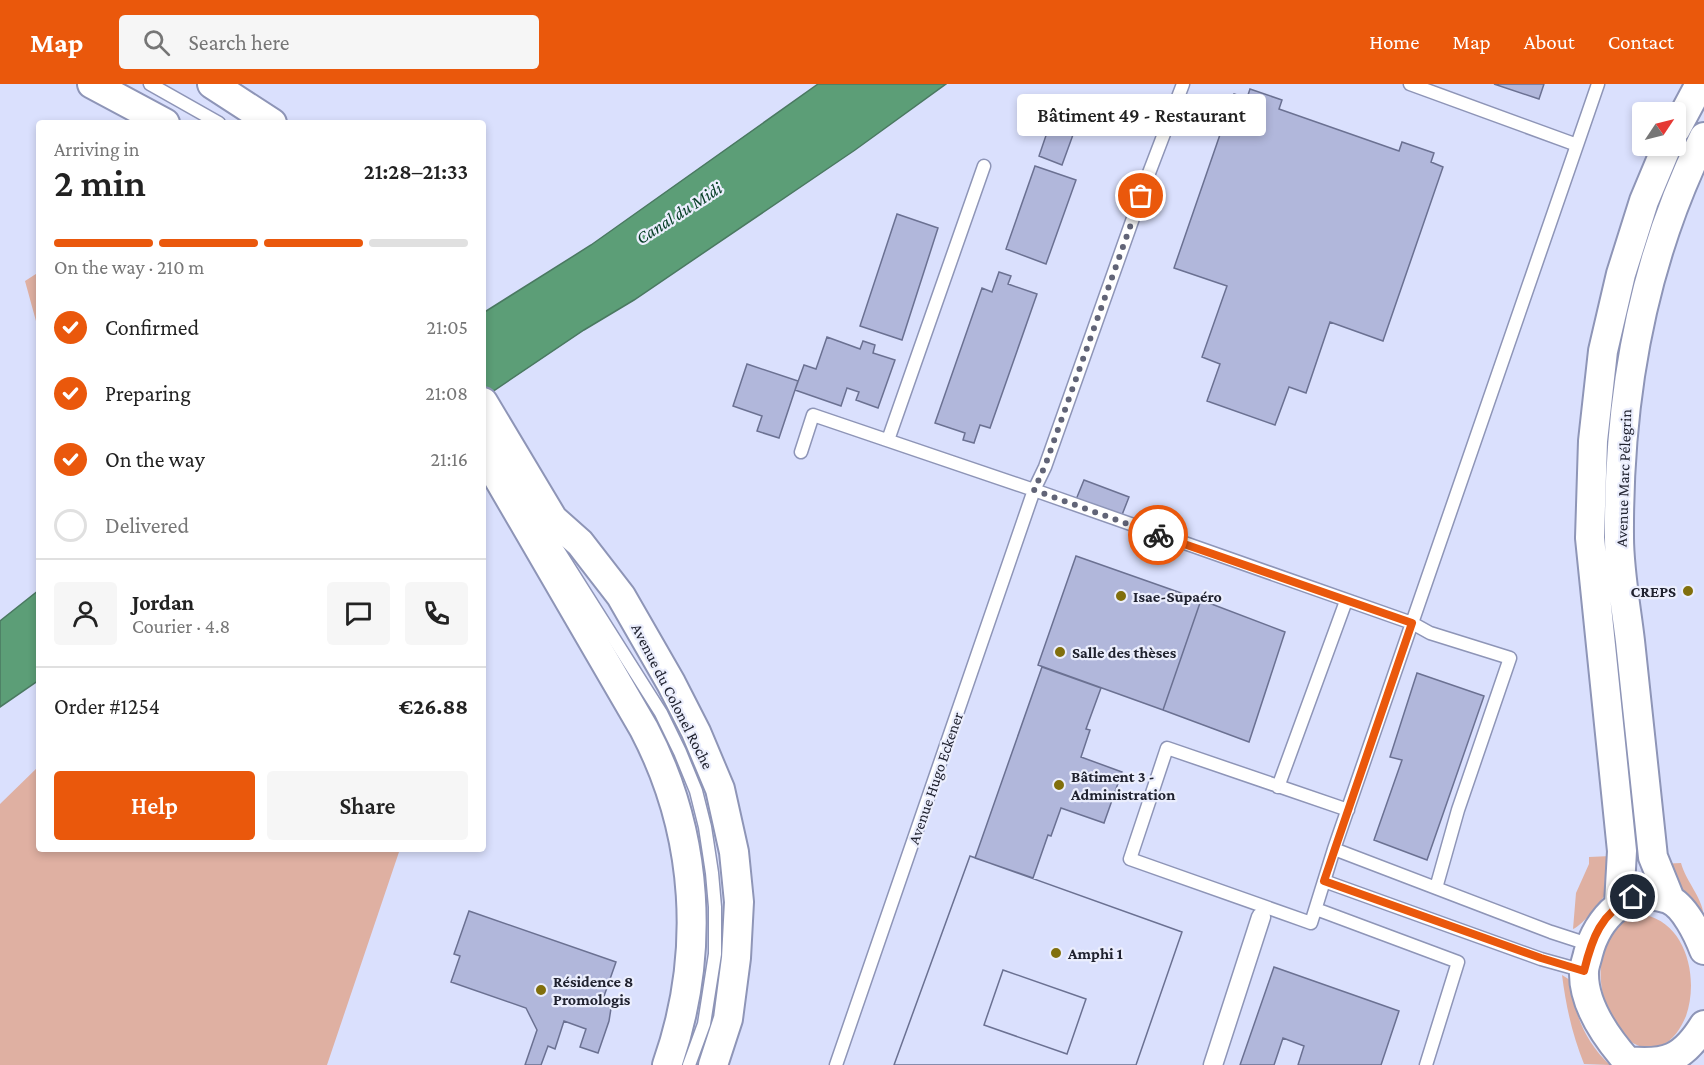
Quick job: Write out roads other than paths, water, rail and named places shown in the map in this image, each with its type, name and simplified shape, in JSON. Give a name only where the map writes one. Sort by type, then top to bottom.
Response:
[{"type":"street","points":[[92,84],[159,120]]},
{"type":"street","points":[[212,84],[267,120]]},
{"type":"street","points":[[1686,110],[1700,84]]},
{"type":"street","name":"Avenue Marc Pélegrin","points":[[1670,899],[1653,857],[1619,539],[1621,446],[1630,369],[1649,284],[1669,218],[1704,137]]},
{"type":"street","name":"Avenue Marc Pélegrin","points":[[1619,904],[1622,851],[1590,538],[1593,441],[1603,351],[1621,274],[1644,201],[1663,156]]},
{"type":"street","points":[[486,418],[490,440],[658,756],[683,837],[690,876],[691,953],[679,1027],[667,1065]]},
{"type":"street","name":"Avenue du Colonel Roche","points":[[490,440],[544,516],[580,543],[621,596],[681,702],[720,789],[734,852],[739,902],[736,958],[728,1019],[713,1065]]},
{"type":"street","points":[[1702,941],[1689,918],[1670,899],[1652,895],[1633,897],[1619,904],[1602,922],[1587,958],[1589,1001],[1601,1026],[1628,1063],[1649,1064],[1676,1061],[1693,1043],[1704,1025]]},
{"type":"street","points":[[1213,1065],[1261,917]]},
{"type":"lane","points":[[150,84],[214,120]]},
{"type":"lane","name":"Avenue Hugo Eckener","points":[[836,1065],[1034,490],[1045,466],[1183,84]]},
{"type":"lane","points":[[1410,84],[1577,145]]},
{"type":"lane","points":[[1348,810],[1167,748],[1130,859],[1311,923],[1334,849],[1348,810],[1598,84]]},
{"type":"lane","points":[[888,441],[984,166]]},
{"type":"lane","points":[[801,452],[813,415],[1412,623],[1430,633],[1510,658],[1458,810],[1436,888]]},
{"type":"lane","points":[[490,440],[516,483]]},
{"type":"lane","points":[[544,516],[596,610]]},
{"type":"lane","points":[[544,516],[596,610],[661,713],[696,791],[705,827],[715,907],[715,954],[704,1024],[689,1065]]},
{"type":"lane","points":[[1278,787],[1346,601]]},
{"type":"lane","points":[[1334,849],[1551,932],[1587,958]]},
{"type":"lane","points":[[1324,881],[1541,958],[1587,958]]},
{"type":"lane","points":[[1316,909],[1458,962],[1426,1065]]},
{"type":"water","name":"Canal du Midi","points":[[818,84],[946,84],[855,150],[634,300],[584,330],[486,396],[486,311],[591,245]]},
{"type":"water","points":[[36,592],[36,682],[0,707],[0,621]]},
{"type":"place","name":"Bâtiment 49 - Restaurant","points":[[1141,196]]},
{"type":"place","name":"CREPS","points":[[1688,591]]},
{"type":"place","name":"Isae-Supaéro","points":[[1121,596]]},
{"type":"place","name":"Salle des thèses","points":[[1060,652]]},
{"type":"place","name":"Bâtiment 3 - Administration","points":[[1059,785]]},
{"type":"place","name":"Amphi 1","points":[[1056,953]]},
{"type":"place","name":"Résidence 8 Promologis","points":[[541,990]]}]
